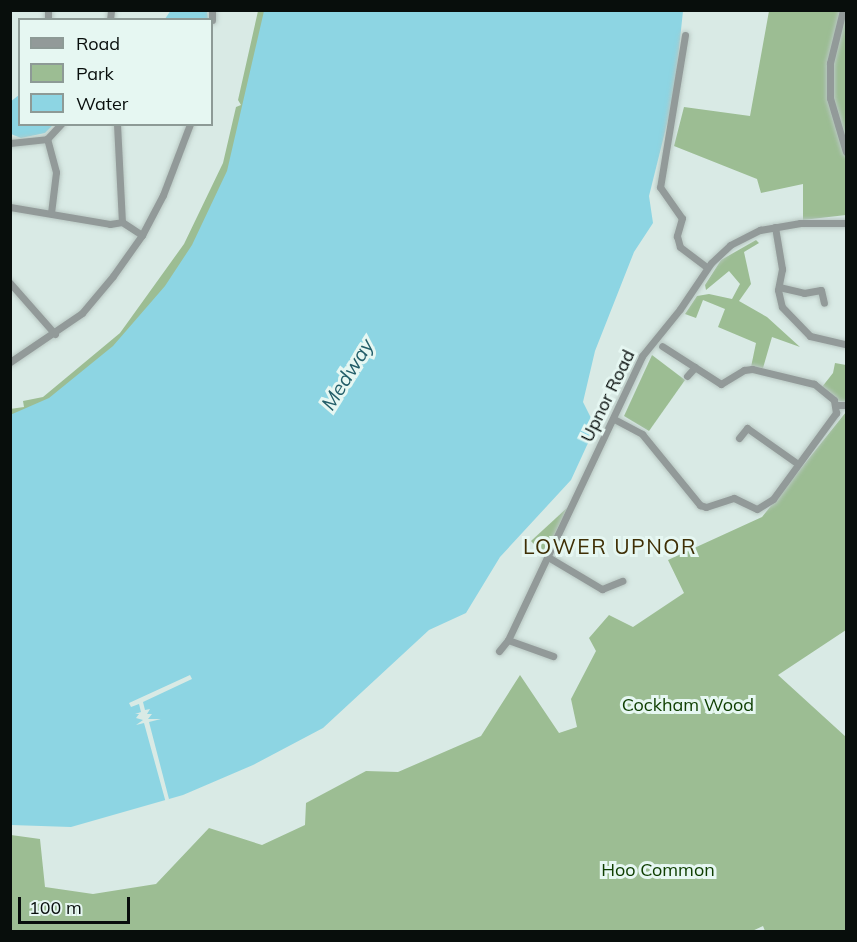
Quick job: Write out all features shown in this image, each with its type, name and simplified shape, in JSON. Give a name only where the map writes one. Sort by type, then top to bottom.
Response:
[{"type":"street","points":[[843,10],[830,63],[830,98],[846,153]]},
{"type":"street","points":[[685,35],[660,187],[682,218],[677,236],[680,248],[708,267]]},
{"type":"street","points":[[10,143],[47,138],[59,126]]},
{"type":"street","points":[[117,126],[122,222]]},
{"type":"street","points":[[10,362],[55,334],[82,313],[113,276],[142,235],[167,185],[189,126]]},
{"type":"street","points":[[47,138],[56,173],[51,213]]},
{"type":"street","points":[[10,207],[110,224],[122,222],[142,235]]},
{"type":"street","name":"Upnor Road","points":[[499,651],[508,640],[642,356],[680,309],[708,267],[741,238],[776,227],[846,223]]},
{"type":"street","points":[[776,227],[782,269],[778,287],[782,307],[802,330],[818,340],[846,344]]},
{"type":"street","points":[[10,283],[55,334]]},
{"type":"street","points":[[778,287],[804,293],[820,290],[825,303]]},
{"type":"street","points":[[662,346],[721,384],[745,369],[795,378],[814,384],[836,405],[846,405]]},
{"type":"street","points":[[687,376],[695,367]]},
{"type":"street","points":[[614,419],[642,434],[692,499],[706,507],[734,498],[750,507],[763,508],[833,419],[836,405]]},
{"type":"street","points":[[739,438],[747,428],[798,464]]},
{"type":"street","points":[[548,557],[602,589],[622,581]]},
{"type":"street","points":[[508,640],[553,656]]},
{"type":"green space","points":[[258,11],[283,11],[222,253],[11,444],[10,409],[24,407],[23,401],[43,397],[120,333],[184,244],[223,163],[236,107],[241,105],[238,100]]},
{"type":"green space","points":[[769,11],[846,11],[846,215],[803,220],[803,184],[761,193],[757,179],[674,146],[684,107],[750,116]]},
{"type":"green space","points":[[756,240],[759,243],[744,252],[751,284],[739,301],[767,317],[800,347],[772,337],[763,368],[751,367],[756,343],[718,327],[725,309],[703,300],[696,318],[685,314],[697,296],[709,294],[732,299],[740,284],[729,271],[706,290],[705,285],[721,260]]},
{"type":"green space","points":[[652,355],[685,380],[649,431],[624,416]]},
{"type":"green space","points":[[835,363],[846,365],[846,402],[839,401],[822,387],[833,373]]},
{"type":"green space","name":"Cockham Wood","points":[[846,412],[846,630],[778,675],[846,737],[846,931],[765,931],[763,926],[750,932],[11,931],[11,835],[40,839],[45,887],[93,894],[156,884],[209,828],[262,845],[305,825],[306,803],[366,771],[398,772],[481,736],[520,675],[559,733],[577,727],[571,699],[596,651],[589,638],[609,615],[633,627],[684,593],[668,560],[762,517]]},
{"type":"green space","points":[[568,507],[544,556],[531,541]]},
{"type":"water","points":[[171,10],[207,11],[208,18],[166,18]]},
{"type":"water","name":"Medway","points":[[264,11],[683,11],[674,96],[649,196],[653,223],[634,252],[595,351],[583,402],[592,420],[588,443],[571,480],[500,557],[466,613],[429,630],[323,728],[253,765],[183,795],[71,827],[11,825],[10,415],[49,398],[113,346],[165,286],[192,245],[227,171]]},
{"type":"water","points":[[18,96],[18,126],[52,126],[45,133],[21,138],[11,134],[10,102]]},
{"type":"pier","points":[[190,675],[192,679],[143,702],[145,710],[150,709],[147,714],[152,714],[148,719],[161,719],[149,722],[169,799],[166,803],[144,723],[136,725],[143,720],[136,718],[139,714],[135,714],[141,712],[139,704],[131,707],[129,703]]},
{"type":"district","name":"LOWER UPNOR","points":[[610,546]]},
{"type":"park label","name":"Hoo Common","points":[[658,870]]}]
